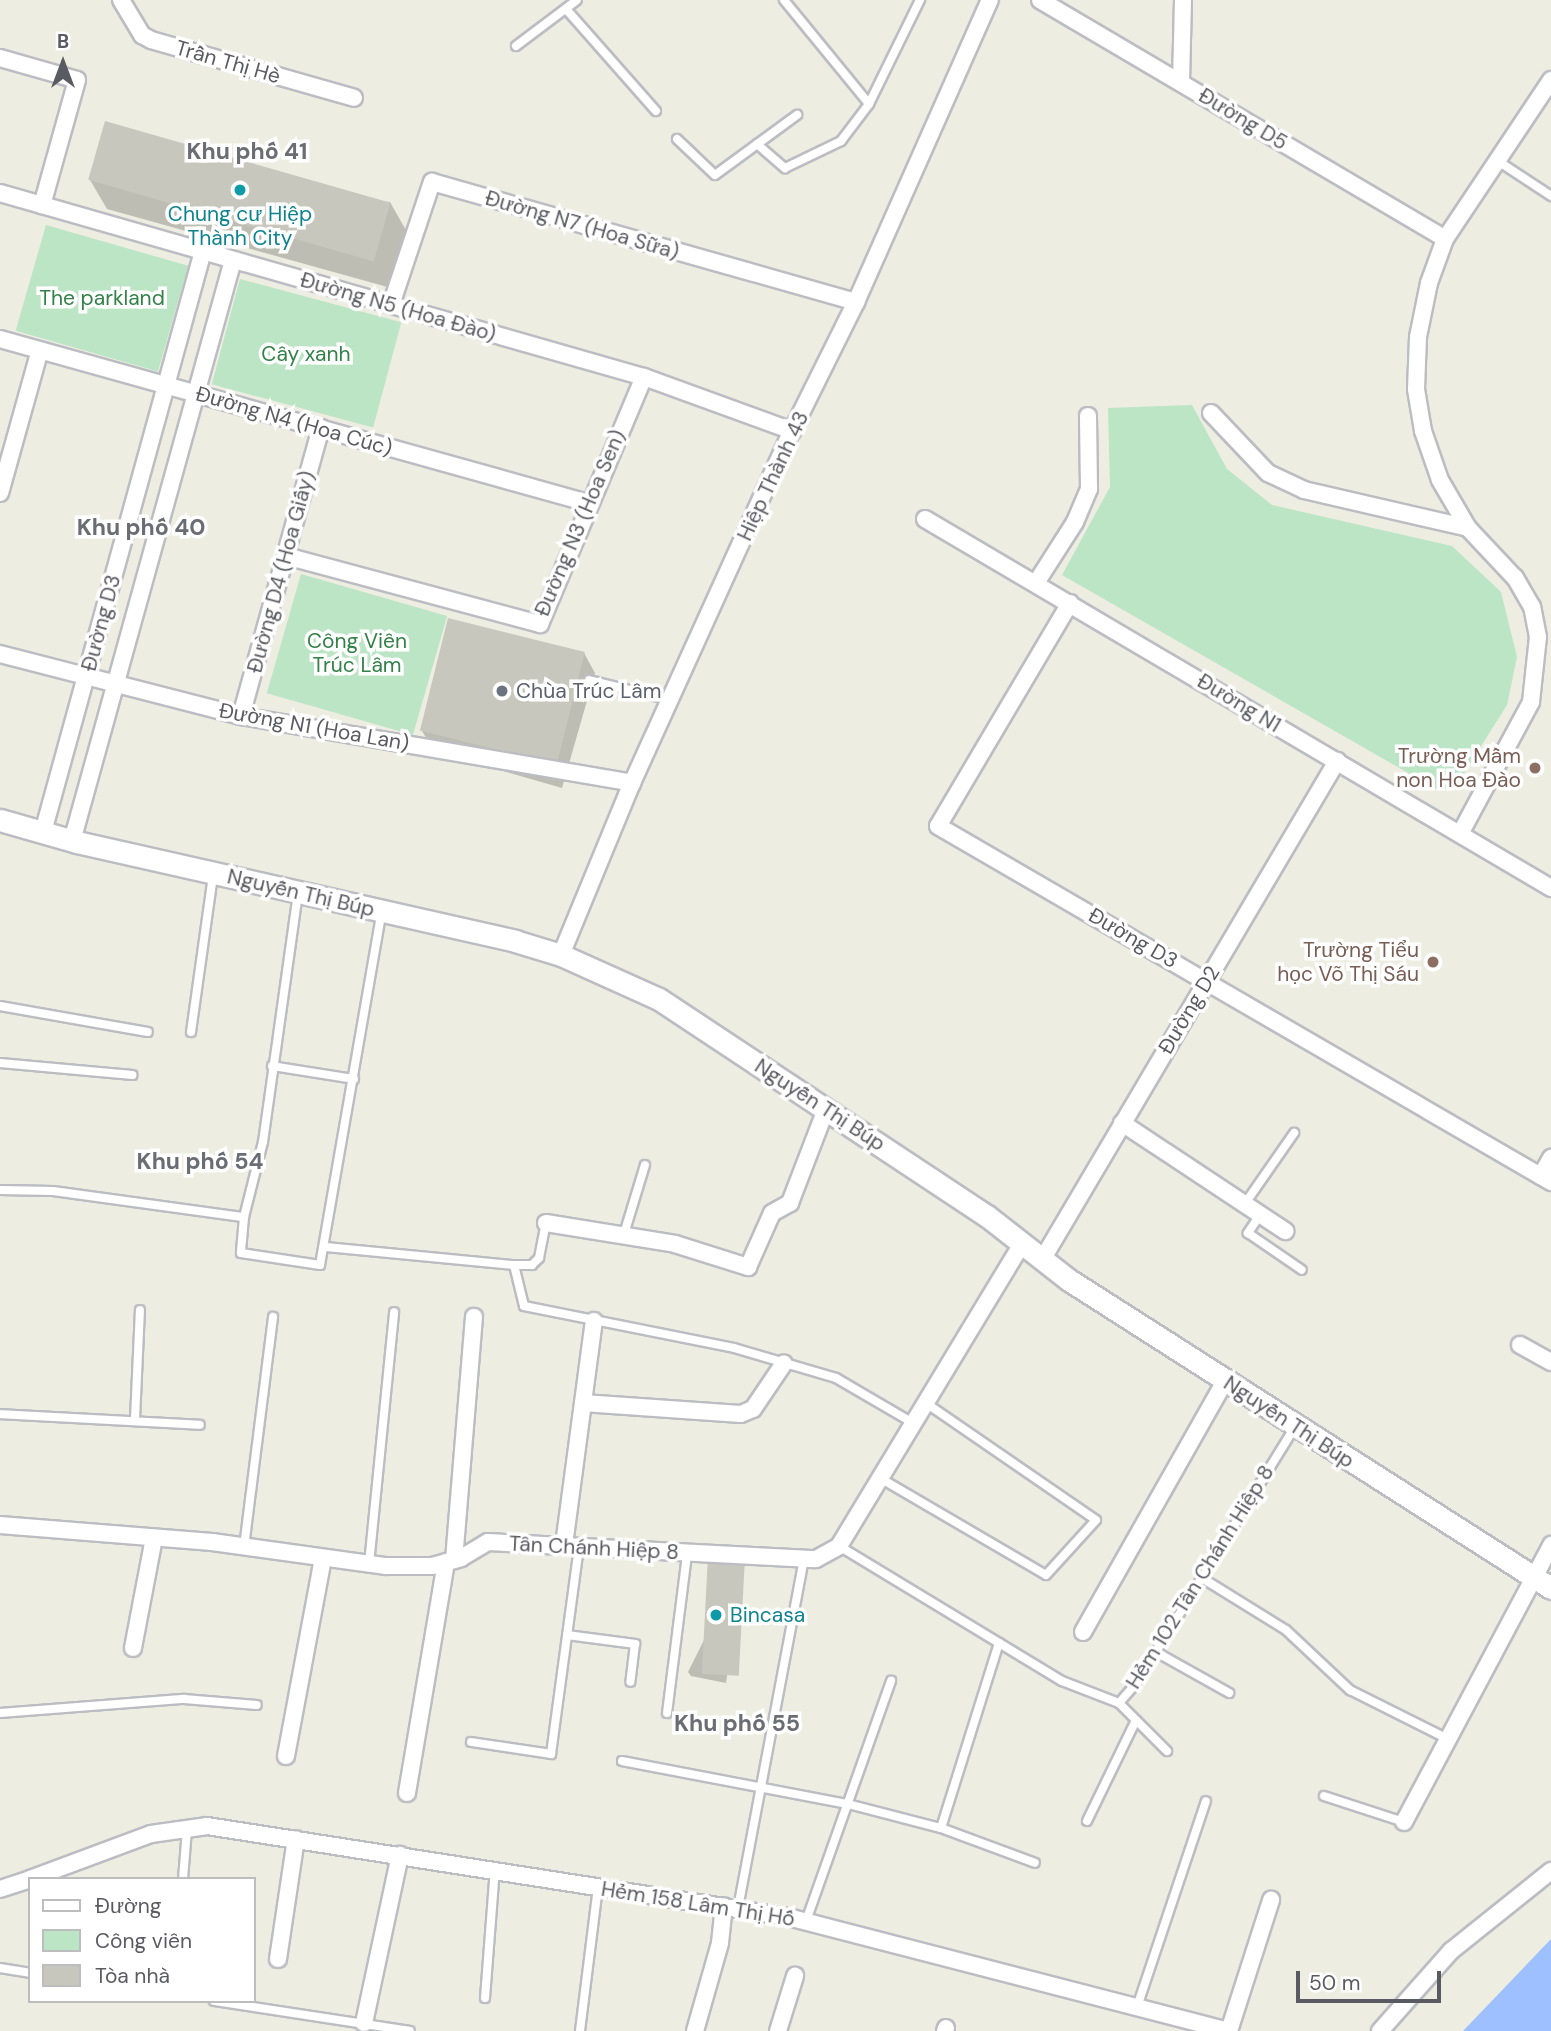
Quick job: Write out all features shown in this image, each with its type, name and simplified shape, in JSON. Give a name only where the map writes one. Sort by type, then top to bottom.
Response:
[{"type":"street","name":"Trần Thị Hè","points":[[121,0],[142,35],[151,40],[354,99]]},
{"type":"street","name":"Hiệp Thành 43","points":[[561,955],[632,783],[792,431],[856,302],[990,0]]},
{"type":"street","name":"Đường D5","points":[[1040,0],[1446,239]]},
{"type":"street","points":[[1181,82],[1183,0]]},
{"type":"street","points":[[0,58],[77,80],[42,205]]},
{"type":"street","points":[[1460,834],[1531,702],[1538,657],[1532,607],[1515,578],[1468,528],[1440,480],[1423,431],[1416,389],[1418,337],[1429,283],[1446,239],[1551,80]]},
{"type":"street","name":"Đường N7 (Hoa Sữa)","points":[[391,305],[432,182],[856,302]]},
{"type":"street","name":"Đường N5 (Hoa Đào)","points":[[0,193],[644,377],[792,431]]},
{"type":"street","name":"Đường D3","points":[[43,832],[203,251]]},
{"type":"street","name":"Đường D3","points":[[72,841],[233,260]]},
{"type":"street","name":"Đường N4 (Hoa Cúc)","points":[[0,339],[588,503]]},
{"type":"street","points":[[0,493],[3,473],[40,350]]},
{"type":"street","name":"Đường N3 (Hoa Sen)","points":[[286,556],[540,624],[588,503],[644,377]]},
{"type":"street","points":[[1210,413],[1268,473],[1304,490],[1468,528]]},
{"type":"street","points":[[1036,583],[1074,522],[1089,488],[1088,416]]},
{"type":"street","name":"Đường D4 (Hoa Giấy)","points":[[241,716],[321,428]]},
{"type":"street","name":"Đường N1","points":[[925,519],[1551,888]]},
{"type":"street","name":"Đường D3","points":[[1070,603],[938,826],[1546,1179]]},
{"type":"street","name":"Đường N1 (Hoa Lan)","points":[[0,654],[113,686],[241,716],[632,783]]},
{"type":"street","name":"Đường D2","points":[[1042,1260],[1337,761]]},
{"type":"street","name":"Nguyễn Thị Búp","points":[[0,820],[72,841],[382,911],[561,955],[659,999],[826,1109],[1042,1260],[1295,1427],[1542,1583]]},
{"type":"street","points":[[546,1223],[624,1234],[703,1251],[748,1267],[772,1213],[790,1203],[826,1109]]},
{"type":"street","points":[[1122,1123],[1285,1231]]},
{"type":"street","points":[[1546,1179],[1551,1158]]},
{"type":"street","points":[[839,1546],[1022,1244]]},
{"type":"street","points":[[407,1793],[450,1561],[474,1317]]},
{"type":"street","points":[[572,1546],[583,1403],[594,1321]]},
{"type":"street","points":[[1520,1345],[1551,1362]]},
{"type":"street","points":[[583,1403],[741,1414],[753,1409],[784,1363]]},
{"type":"street","points":[[1083,1632],[1225,1381]]},
{"type":"street","name":"Tân Chánh Hiệp 8","points":[[0,1525],[244,1547],[369,1564],[432,1566],[450,1561],[488,1542],[804,1560],[839,1546]]},
{"type":"street","points":[[133,1648],[154,1538]]},
{"type":"street","points":[[1404,1822],[1542,1583],[1551,1545]]},
{"type":"street","points":[[286,1756],[323,1558]]},
{"type":"street","name":"Hẻm 158 Lâm Thị Hố","points":[[35,1877],[151,1833],[187,1827],[296,1839],[806,1921],[1229,2031],[1271,1900]]},
{"type":"street","points":[[278,1959],[296,1839]]},
{"type":"street","points":[[364,2023],[400,1855]]},
{"type":"street","points":[[1380,2031],[1451,1951],[1551,1871]]},
{"type":"street","name":"Hẻm 158 Lâm Thị Hố","points":[[0,1889],[28,1880]]},
{"type":"street","points":[[695,2031],[731,1907]]},
{"type":"street","points":[[778,2031],[795,1976]]},
{"type":"lane","points":[[516,46],[578,0]]},
{"type":"lane","points":[[784,0],[869,104]]},
{"type":"lane","points":[[757,144],[785,168],[841,141],[869,104],[920,0]]},
{"type":"lane","points":[[566,9],[656,111]]},
{"type":"lane","points":[[677,139],[715,175],[797,115]]},
{"type":"lane","points":[[1498,161],[1551,195]]},
{"type":"lane","points":[[589,680],[672,700]]},
{"type":"lane","points":[[191,1032],[214,873]]},
{"type":"lane","points":[[298,892],[263,1142],[244,1217],[241,1254],[320,1265],[326,1247],[382,911]]},
{"type":"lane","points":[[0,1006],[148,1032]]},
{"type":"lane","points":[[0,1063],[131,1075]]},
{"type":"lane","points":[[272,1066],[354,1079]]},
{"type":"lane","points":[[1244,1205],[1294,1133]]},
{"type":"lane","points":[[624,1234],[645,1165]]},
{"type":"lane","points":[[0,1190],[53,1191],[244,1217]]},
{"type":"lane","points":[[1259,1215],[1248,1233],[1302,1270]]},
{"type":"lane","points":[[326,1247],[532,1265],[539,1258],[546,1223]]},
{"type":"lane","points":[[514,1265],[524,1306],[734,1348],[836,1378],[913,1423]]},
{"type":"lane","points":[[135,1419],[140,1310]]},
{"type":"lane","points":[[369,1564],[394,1312]]},
{"type":"lane","points":[[244,1547],[273,1317]]},
{"type":"lane","points":[[880,1478],[1046,1575],[1096,1520],[926,1403]]},
{"type":"lane","points":[[0,1414],[135,1419],[200,1425]]},
{"type":"lane","name":"Hẻm 102 Tân Chánh Hiệp 8","points":[[839,1546],[1062,1681],[1119,1703],[1156,1653],[1295,1427]]},
{"type":"lane","points":[[471,1742],[551,1754],[567,1635],[572,1546]]},
{"type":"lane","points":[[667,1713],[687,1554]]},
{"type":"lane","points":[[731,1907],[762,1786],[804,1560]]},
{"type":"lane","points":[[1202,1578],[1286,1630],[1350,1690],[1450,1740]]},
{"type":"lane","points":[[567,1635],[635,1644],[630,1682]]},
{"type":"lane","points":[[941,1828],[999,1643]]},
{"type":"lane","points":[[1156,1653],[1229,1693]]},
{"type":"lane","points":[[806,1921],[891,1681]]},
{"type":"lane","points":[[0,1713],[184,1699],[257,1705]]},
{"type":"lane","points":[[1119,1703],[1167,1751]]},
{"type":"lane","points":[[1087,1821],[1136,1720]]},
{"type":"lane","points":[[622,1761],[848,1804],[941,1828],[1035,1863]]},
{"type":"lane","points":[[1324,1796],[1404,1822]]},
{"type":"lane","points":[[1136,2008],[1206,1801]]},
{"type":"lane","points":[[183,1877],[187,1827]]},
{"type":"lane","points":[[485,1998],[495,1869]]},
{"type":"lane","points":[[580,2031],[598,1887]]},
{"type":"lane","points":[[0,1969],[28,1973]]},
{"type":"lane","points":[[228,2003],[410,2031]]},
{"type":"green space","name":"The parkland","points":[[46,225],[188,266],[158,372],[16,331]]},
{"type":"green space","name":"Cây xanh","points":[[240,279],[401,322],[373,428],[212,384]]},
{"type":"green space","points":[[1192,405],[1227,469],[1272,505],[1452,546],[1501,592],[1517,657],[1507,705],[1454,789],[1438,790],[1062,575],[1110,487],[1108,408]]},
{"type":"green space","name":"Công Viên Trúc Lâm","points":[[301,574],[447,616],[413,735],[267,693]]},
{"type":"water","points":[[1551,1939],[1551,2031],[1463,2031]]},
{"type":"building","name":"Chung cư Hiệp Thành City","points":[[105,121],[390,203],[374,262],[88,180]]},
{"type":"building","name":"Chùa Trúc Lâm","points":[[448,618],[585,652],[557,765],[420,731]]},
{"type":"building","name":"Bincasa","points":[[708,1556],[745,1558],[739,1676],[702,1674]]},
{"type":"place","name":"Chung cư Hiệp Thành City","points":[[240,190]]},
{"type":"place","name":"Chùa Trúc Lâm","points":[[502,691]]},
{"type":"place","name":"Trường Mầm non Hoa Đào","points":[[1535,768]]},
{"type":"place","name":"Trường Tiểu học Võ Thị Sáu","points":[[1433,962]]},
{"type":"place","name":"Bincasa","points":[[716,1615]]},
{"type":"district","name":"Khu phố 41","points":[[247,151]]},
{"type":"district","name":"Khu phố 40","points":[[141,527]]},
{"type":"district","name":"Khu phố 54","points":[[200,1161]]},
{"type":"district","name":"Khu phố 55","points":[[737,1723]]}]
